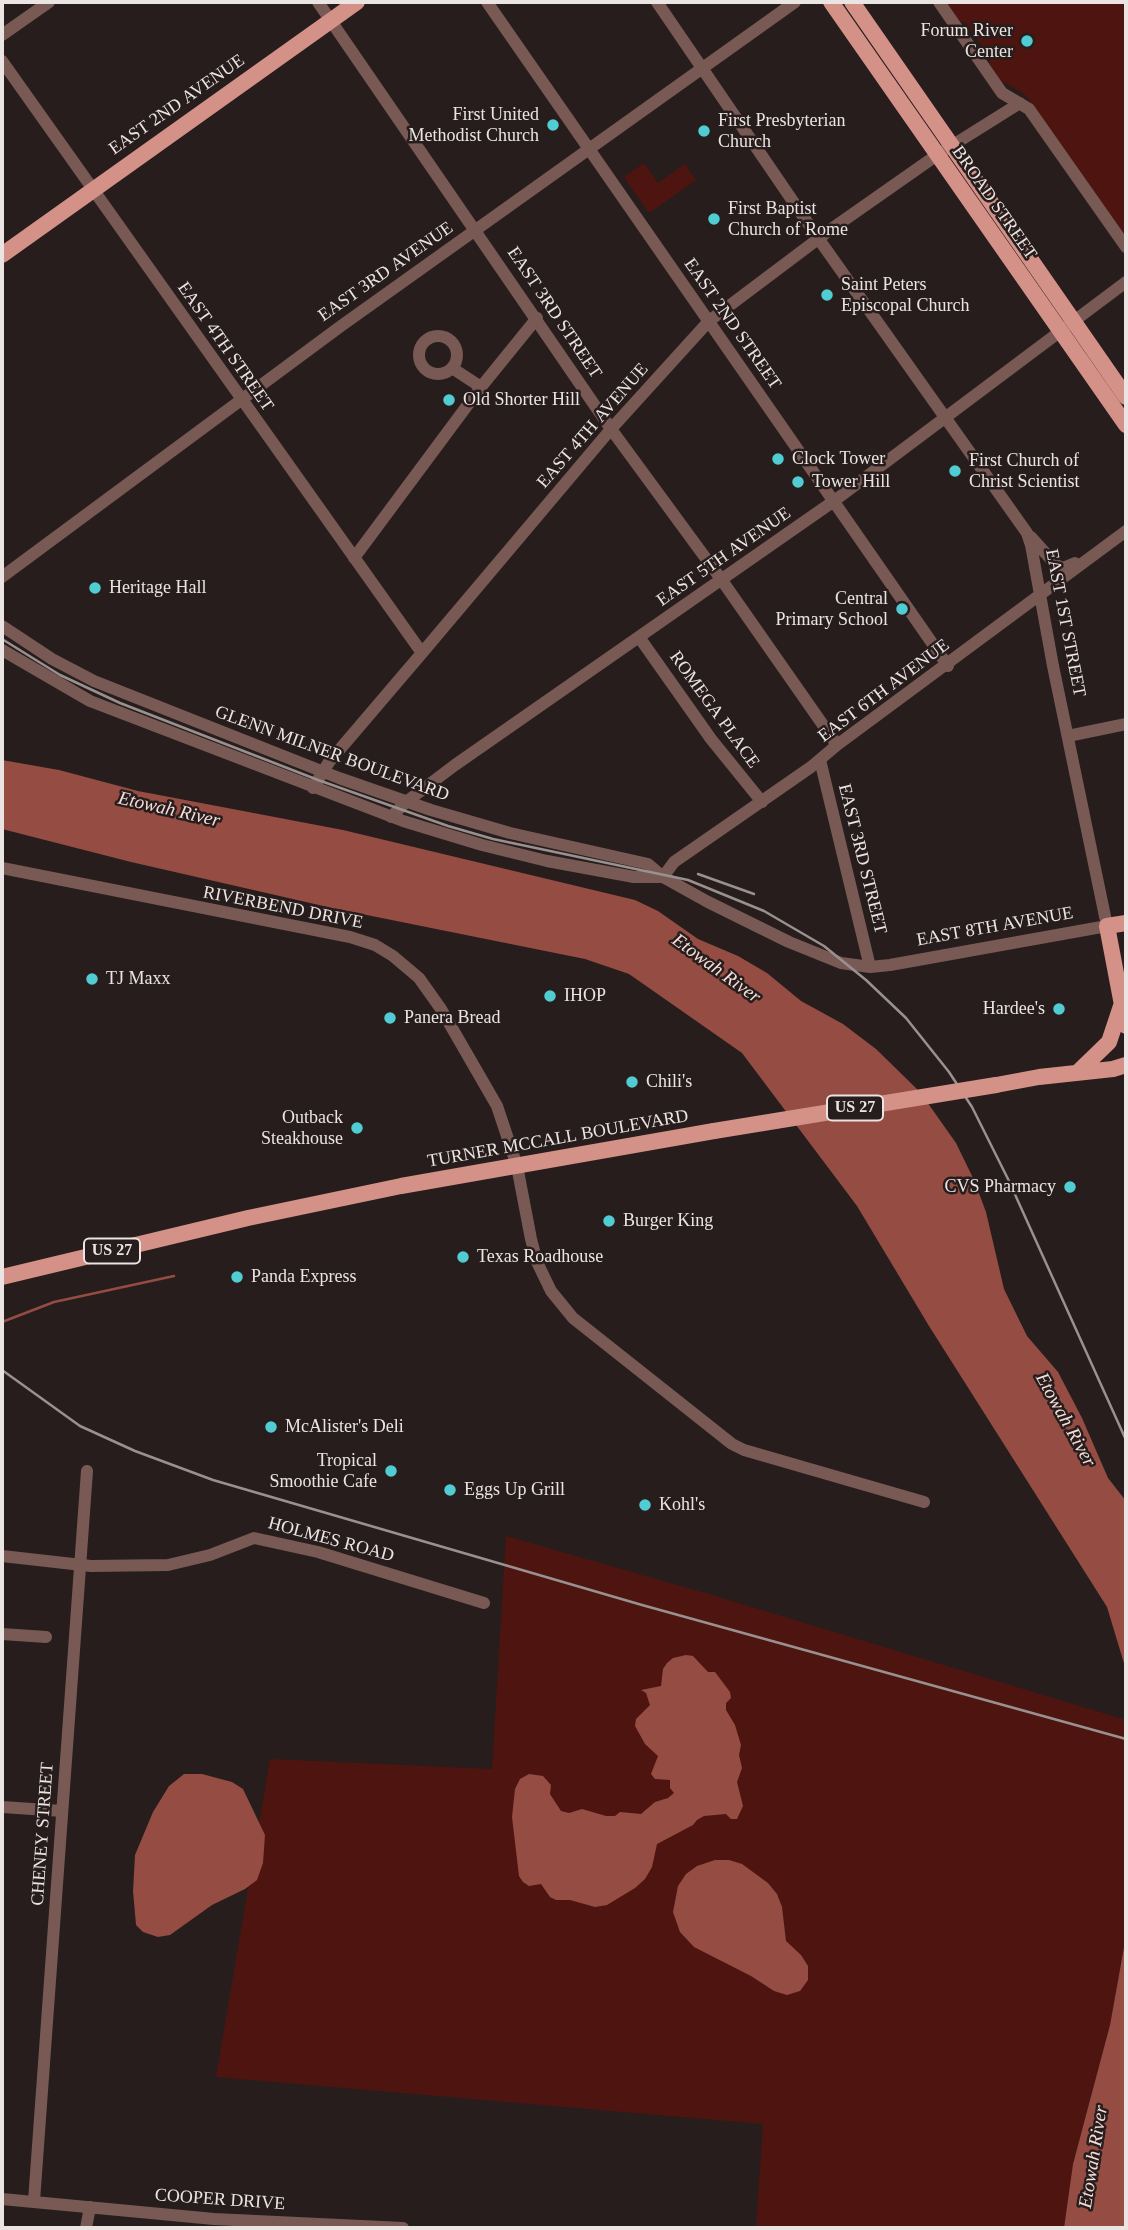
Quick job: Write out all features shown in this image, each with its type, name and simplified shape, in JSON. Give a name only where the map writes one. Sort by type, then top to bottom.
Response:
[{"type":"main road","name":"EAST 2ND AVENUE","points":[[2,255],[357,2]]},
{"type":"main road","name":"BROAD STREET","points":[[831,2],[937,155],[1067,326],[1126,397]]},
{"type":"main road","name":"BROAD STREET","points":[[852,2],[953,146],[1126,425]]},
{"type":"main road","name":"EAST 2ND AVENUE","points":[[2,248],[20,241]]},
{"type":"main road","name":"EAST 8TH AVENUE","points":[[1107,926],[1126,923]]},
{"type":"main road","name":"EAST 1ST STREET","points":[[1107,926],[1126,1026]]},
{"type":"main road","points":[[1078,1072],[1108,1042],[1123,1002]]},
{"type":"main road","name":"TURNER MCCALL BOULEVARD","points":[[2,1277],[248,1218],[401,1186],[715,1131],[1126,1065]]},
{"type":"street","points":[[2,35],[48,2]]},
{"type":"street","name":"EAST 3RD STREET","points":[[318,2],[477,229],[611,429],[721,579],[837,745]]},
{"type":"street","name":"EAST 2ND STREET","points":[[488,2],[948,666]]},
{"type":"street","name":"EAST 1ST STREET","points":[[656,2],[818,239],[1027,533],[1107,926]]},
{"type":"street","name":"EAST 3RD AVENUE","points":[[2,577],[240,400],[795,2]]},
{"type":"street","points":[[939,2],[1002,93],[1029,109],[1126,247]]},
{"type":"street","name":"EAST 4TH STREET","points":[[2,61],[422,653]]},
{"type":"street","name":"EAST 4TH AVENUE","points":[[313,788],[324,771],[611,429],[709,321],[818,239],[937,155],[1020,103]]},
{"type":"street","name":"EAST 5TH AVENUE","points":[[391,817],[406,802],[834,501],[1126,282]]},
{"type":"street","points":[[354,558],[481,387],[537,318]]},
{"type":"street","points":[[452,369],[481,387]]},
{"type":"street","name":"EAST 6TH AVENUE","points":[[663,877],[674,862],[820,760],[1126,531]]},
{"type":"street","points":[[1027,533],[1051,562],[1060,567],[1068,567],[1101,551]]},
{"type":"street","name":"GLENN MILNER BOULEVARD","points":[[2,626],[52,659],[94,681],[406,802],[510,833],[648,864],[663,877],[828,959],[870,967]]},
{"type":"street","name":"ROMEGA PLACE","points":[[639,637],[711,739],[762,802]]},
{"type":"street","name":"GLENN MILNER BOULEVARD","points":[[2,650],[90,701],[391,817],[471,842],[547,861],[634,877],[663,877]]},
{"type":"street","points":[[1068,736],[1126,724]]},
{"type":"street","name":"EAST 3RD STREET","points":[[820,760],[870,967]]},
{"type":"street","name":"RIVERBEND DRIVE","points":[[2,868],[350,937],[375,945],[404,964],[419,978],[441,1009],[498,1106],[517,1166],[537,1262],[551,1290],[573,1318],[732,1444],[924,1502]]},
{"type":"street","name":"EAST 8TH AVENUE","points":[[870,967],[1107,926]]},
{"type":"street","name":"CHENEY STREET","points":[[34,2201],[87,1471]]},
{"type":"street","name":"HOLMES ROAD","points":[[2,1556],[91,1566],[168,1565],[210,1555],[254,1538],[318,1552],[484,1603]]},
{"type":"street","points":[[2,1634],[46,1637]]},
{"type":"street","points":[[2,1807],[62,1811]]},
{"type":"street","name":"COOPER DRIVE","points":[[2,2199],[263,2223],[403,2228]]},
{"type":"street","points":[[86,2228],[90,2207]]},
{"type":"shaded area","points":[[946,2],[1126,2],[1126,237],[1031,102],[1024,94],[1000,80],[989,63],[990,58],[966,23],[958,21]]},
{"type":"shaded area","points":[[644,163],[658,183],[685,164],[696,180],[649,213],[624,177]]},
{"type":"shaded area","points":[[506,1536],[1126,1720],[1126,1936],[1110,2025],[1073,2164],[1064,2228],[756,2228],[763,2124],[216,2077],[270,1759],[492,1769]]},
{"type":"water","name":"Etowah River","points":[[2,760],[59,770],[138,791],[343,830],[635,900],[658,911],[698,939],[738,956],[767,973],[801,1001],[843,1024],[876,1049],[920,1092],[956,1143],[986,1212],[1004,1289],[1027,1336],[1058,1372],[1108,1478],[1126,1501],[1126,1670],[1107,1607],[929,1326],[857,1206],[742,1053],[629,974],[585,959],[332,908],[2,829]]},
{"type":"water","points":[[693,1656],[708,1672],[715,1672],[730,1692],[731,1698],[726,1703],[726,1710],[735,1725],[741,1745],[739,1755],[742,1768],[737,1782],[743,1806],[737,1819],[731,1819],[726,1814],[704,1816],[693,1825],[657,1844],[652,1867],[645,1879],[607,1905],[595,1907],[570,1900],[556,1900],[550,1897],[541,1884],[529,1886],[523,1882],[519,1876],[512,1817],[515,1789],[520,1779],[529,1774],[543,1776],[551,1785],[550,1794],[561,1811],[569,1813],[582,1809],[606,1816],[615,1816],[620,1812],[641,1814],[655,1802],[674,1793],[670,1788],[670,1780],[655,1779],[651,1774],[658,1756],[645,1744],[635,1726],[636,1719],[650,1705],[646,1693],[641,1690],[661,1686],[663,1669],[667,1663],[673,1658]]},
{"type":"water","points":[[184,1774],[202,1774],[232,1782],[243,1789],[265,1835],[263,1863],[257,1880],[245,1889],[212,1905],[170,1935],[158,1937],[143,1932],[136,1925],[133,1891],[135,1855],[153,1812],[169,1786]]},
{"type":"water","points":[[715,1860],[742,1864],[768,1883],[777,1894],[782,1907],[786,1941],[808,1966],[808,1980],[800,1991],[787,1995],[774,1991],[694,1947],[680,1932],[673,1912],[678,1886],[686,1874],[697,1866]]},
{"type":"water","name":"Etowah River","points":[[1126,1936],[1126,2228],[1064,2228],[1073,2164],[1110,2025]]},
{"type":"waterway","points":[[2,1322],[54,1302],[174,1276]]},
{"type":"railway","points":[[2,639],[60,675],[120,703],[318,780],[493,839],[688,880],[764,911],[824,946],[866,980],[906,1018],[949,1072],[972,1107],[1008,1179],[1126,1440]]},
{"type":"railway","points":[[698,874],[754,894]]},
{"type":"railway","points":[[2,1370],[80,1426],[135,1451],[213,1480],[642,1605],[1126,1739]]},
{"type":"place","name":"Forum River Center","points":[[1027,41]]},
{"type":"place","name":"First United Methodist Church","points":[[553,125]]},
{"type":"place","name":"First Presbyterian Church","points":[[704,131]]},
{"type":"place","name":"First Baptist Church of Rome","points":[[714,219]]},
{"type":"place","name":"Saint Peters Episcopal Church","points":[[827,295]]},
{"type":"place","name":"Old Shorter Hill","points":[[449,400]]},
{"type":"place","name":"Clock Tower","points":[[778,459]]},
{"type":"place","name":"First Church of Christ Scientist","points":[[955,471]]},
{"type":"place","name":"Tower Hill","points":[[798,482]]},
{"type":"place","name":"Heritage Hall","points":[[95,588]]},
{"type":"place","name":"Central Primary School","points":[[902,609]]},
{"type":"place","name":"TJ Maxx","points":[[92,979]]},
{"type":"place","name":"IHOP","points":[[550,996]]},
{"type":"place","name":"Hardee's","points":[[1059,1009]]},
{"type":"place","name":"Panera Bread","points":[[390,1018]]},
{"type":"place","name":"Chili's","points":[[632,1082]]},
{"type":"place","name":"Outback Steakhouse","points":[[357,1128]]},
{"type":"place","name":"CVS Pharmacy","points":[[1070,1187]]},
{"type":"place","name":"Burger King","points":[[609,1221]]},
{"type":"place","name":"Texas Roadhouse","points":[[463,1257]]},
{"type":"place","name":"Panda Express","points":[[237,1277]]},
{"type":"place","name":"McAlister's Deli","points":[[271,1427]]},
{"type":"place","name":"Tropical Smoothie Cafe","points":[[391,1471]]},
{"type":"place","name":"Eggs Up Grill","points":[[450,1490]]},
{"type":"place","name":"Kohl's","points":[[645,1505]]}]
